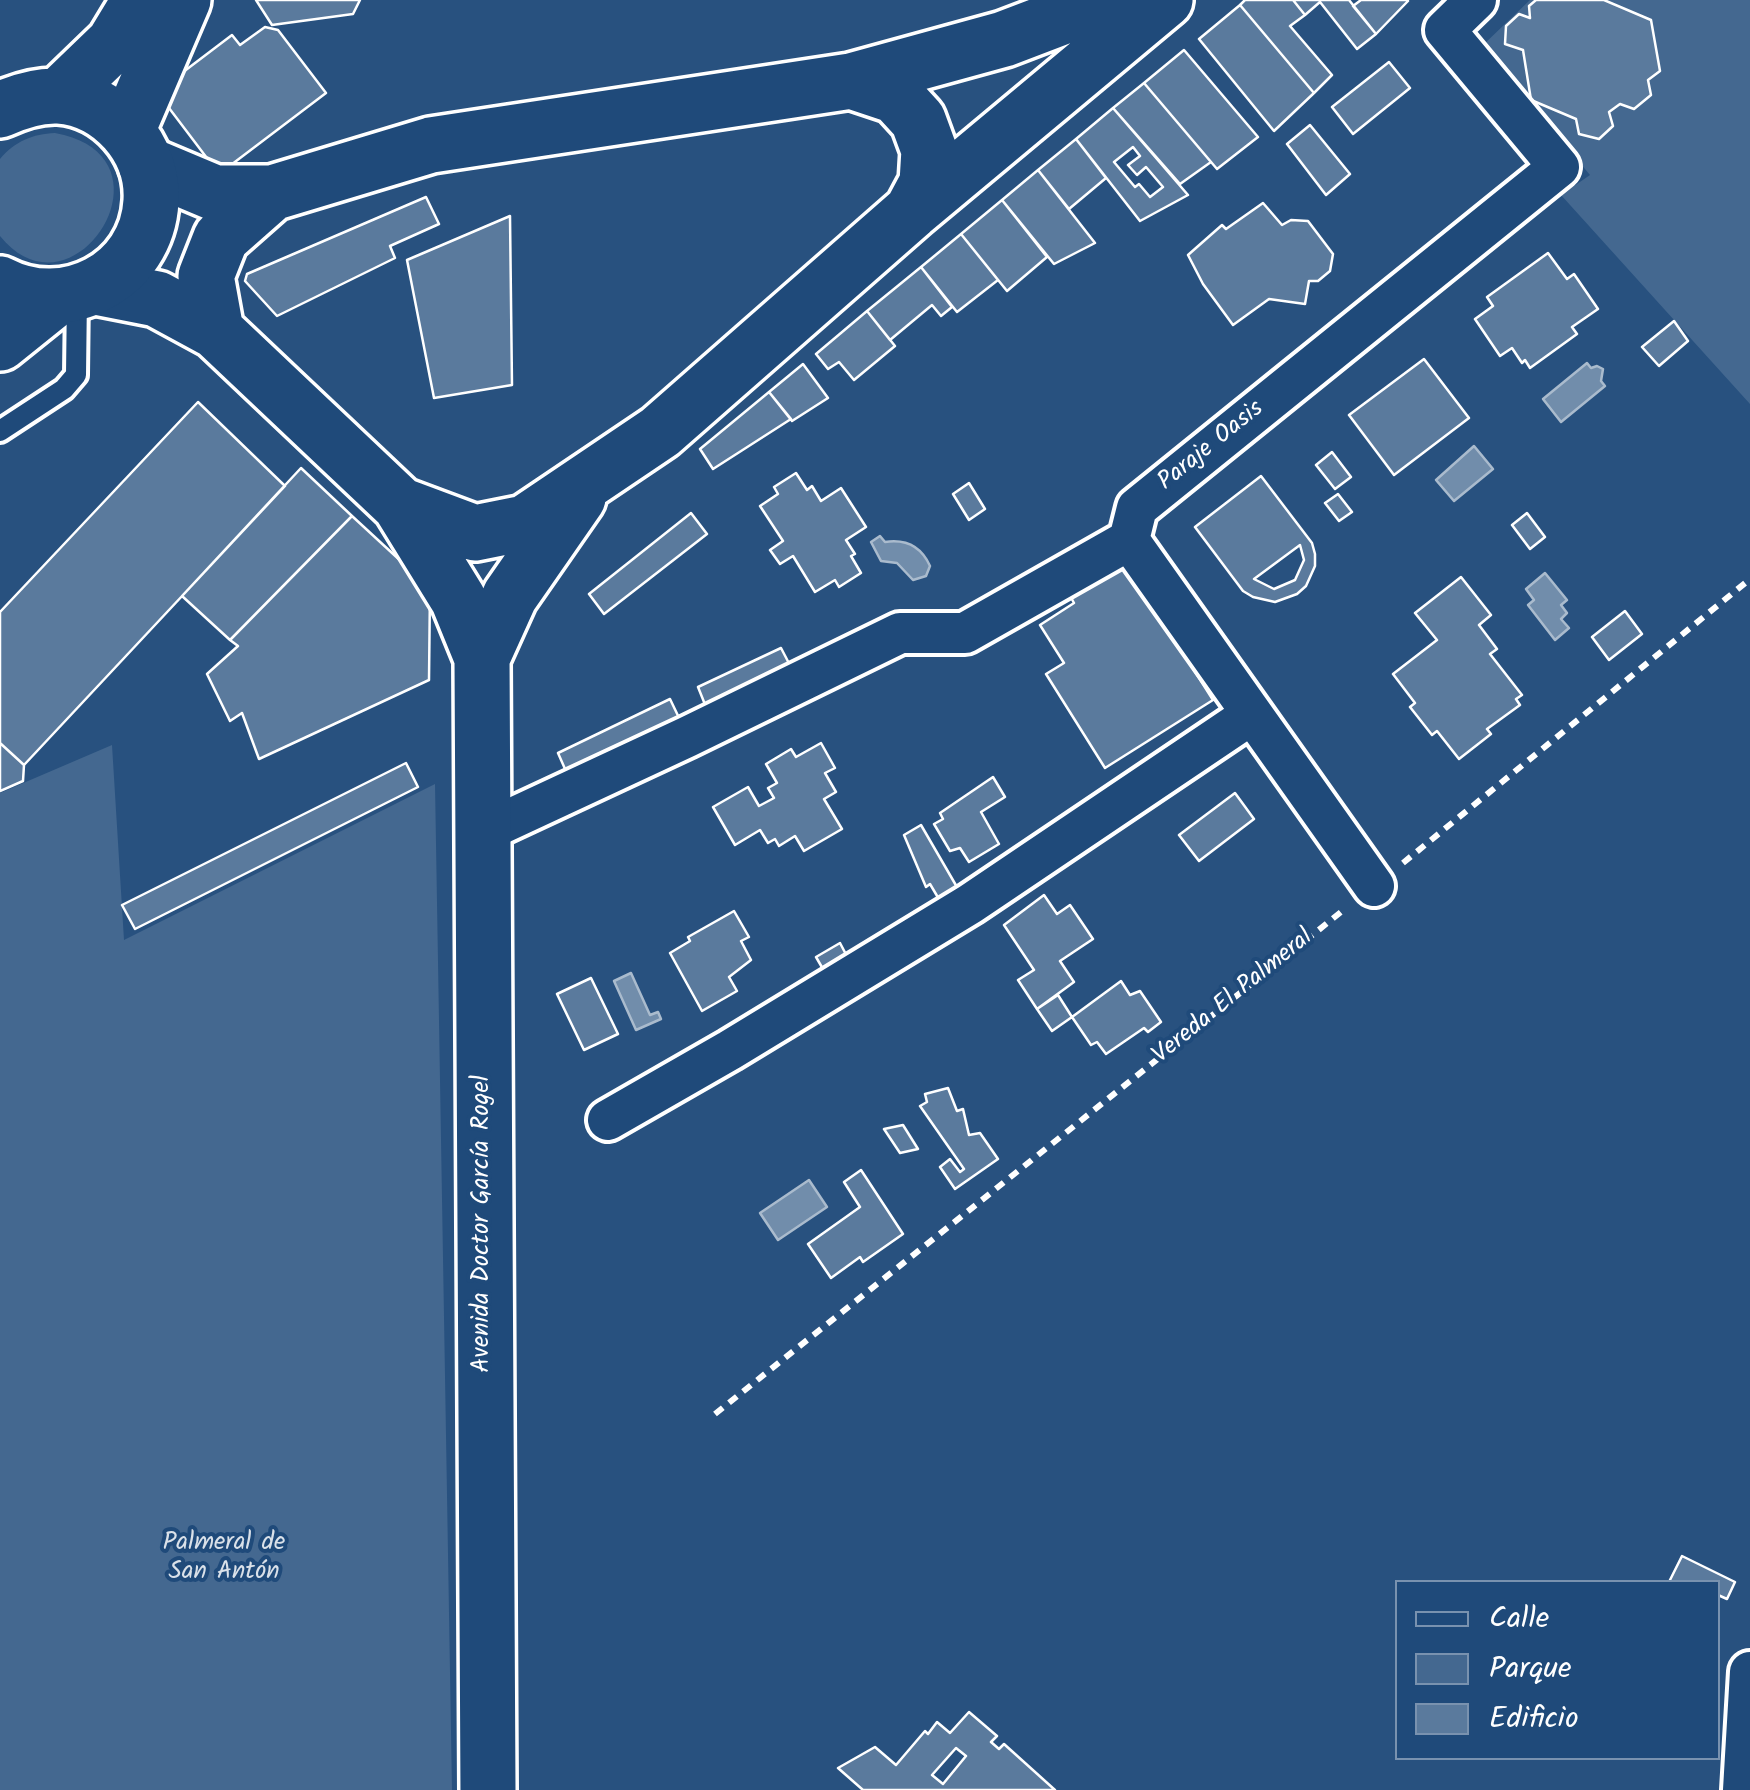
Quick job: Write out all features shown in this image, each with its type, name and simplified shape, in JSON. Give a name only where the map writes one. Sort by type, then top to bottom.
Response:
[{"type":"main road","points":[[21,98],[114,43],[140,0]]},
{"type":"main road","points":[[0,343],[124,266],[144,235],[152,199],[137,147],[183,0]]},
{"type":"main road","points":[[21,98],[84,102],[108,114],[137,147],[215,193],[272,192],[432,145],[851,81],[1004,39],[1106,0]]},
{"type":"main road","points":[[594,477],[660,432],[912,211],[1165,0]]},
{"type":"main road","points":[[851,81],[896,96],[918,120],[930,150],[927,182],[912,211]]},
{"type":"main road","points":[[216,330],[206,276],[221,238],[272,192]]},
{"type":"main road","name":"Avenida Doctor García Rogel","points":[[0,284],[28,296],[76,293],[156,300],[216,330],[400,505],[458,599],[482,658],[488,1790]]},
{"type":"main road","name":"Avenida Doctor García Rogel","points":[[400,505],[475,533],[526,524],[594,477]]},
{"type":"main road","name":"Avenida Doctor García Rogel","points":[[482,658],[510,596],[594,477]]},
{"type":"street","name":"Paraje Oasis","points":[[1129,540],[1137,508],[1559,166],[1445,30],[1476,0]]},
{"type":"street","points":[[481,833],[900,633],[965,634],[1129,540],[1374,886]]},
{"type":"street","points":[[608,1120],[970,904],[1252,714]]},
{"type":"street","points":[[1742,1790],[1750,1672]]},
{"type":"lane","points":[[0,431],[64,388],[76,375],[76,293]]},
{"type":"path","name":"Vereda El Palmeral","points":[[715,1414],[1750,579]]},
{"type":"green space","points":[[1530,0],[1750,0],[1750,404],[1561,195],[1590,175],[1482,46]]},
{"type":"green space","points":[[55,133],[92,148],[111,172],[113,200],[103,227],[83,249],[57,262],[29,259],[0,236],[0,159],[25,140]]},
{"type":"green space","name":"Palmeral de San Antón","points":[[112,745],[124,940],[435,784],[452,1790],[0,1790],[0,793]]},
{"type":"shaded area","points":[[1587,363],[1591,368],[1603,369],[1601,381],[1605,386],[1561,422],[1543,399]]},
{"type":"shaded area","points":[[1474,446],[1493,469],[1454,501],[1436,480]]},
{"type":"shaded area","points":[[880,536],[885,542],[906,543],[917,549],[930,566],[926,576],[913,580],[897,563],[881,561],[871,542]]},
{"type":"shaded area","points":[[1545,573],[1567,600],[1561,605],[1567,613],[1561,619],[1569,628],[1555,640],[1528,605],[1534,600],[1526,589]]},
{"type":"shaded area","points":[[631,973],[650,1015],[658,1012],[661,1019],[636,1030],[614,981]]},
{"type":"shaded area","points":[[809,1180],[827,1207],[778,1240],[760,1213]]},
{"type":"building","points":[[256,0],[360,0],[353,14],[272,25]]},
{"type":"building","points":[[1245,0],[1293,0],[1305,15],[1290,26],[1332,75],[1314,93],[1240,5]]},
{"type":"building","points":[[1293,0],[1349,0],[1376,34],[1357,49],[1320,2],[1305,15]]},
{"type":"building","points":[[1361,0],[1408,1],[1376,34],[1353,6]]},
{"type":"building","points":[[1536,0],[1604,0],[1651,20],[1660,71],[1648,80],[1651,95],[1634,109],[1620,104],[1609,112],[1613,126],[1599,139],[1579,134],[1576,119],[1531,100],[1523,50],[1505,44],[1506,26],[1519,14],[1530,18],[1529,6]]},
{"type":"building","points":[[1240,5],[1314,93],[1274,131],[1199,39]]},
{"type":"building","points":[[265,27],[278,30],[326,93],[219,174],[169,108],[170,82],[232,35],[240,45]]},
{"type":"building","points":[[1184,50],[1258,137],[1217,169],[1144,83]]},
{"type":"building","points":[[1389,62],[1410,88],[1353,134],[1332,107]]},
{"type":"building","points":[[1144,83],[1211,162],[1180,184],[1113,108]]},
{"type":"building","points":[[1113,108],[1188,195],[1140,221],[1076,139]],"holes":[[[1133,147],[1140,156],[1128,165],[1137,175],[1146,167],[1163,187],[1150,197],[1139,184],[1135,187],[1114,162]]]},
{"type":"building","points":[[1310,125],[1350,174],[1326,195],[1287,144]]},
{"type":"building","points":[[1076,139],[1106,178],[1069,209],[1038,170]]},
{"type":"building","points":[[1038,170],[1095,243],[1054,264],[1002,200]]},
{"type":"building","points":[[426,197],[439,224],[390,246],[395,258],[277,316],[245,281],[247,274]]},
{"type":"building","points":[[1002,200],[1047,257],[1007,291],[961,234]]},
{"type":"building","points":[[1263,203],[1282,225],[1291,220],[1308,221],[1333,254],[1330,271],[1318,281],[1309,281],[1305,304],[1269,299],[1233,325],[1203,284],[1188,255],[1222,225],[1226,229]]},
{"type":"building","points":[[510,216],[512,385],[434,398],[407,260]]},
{"type":"building","points":[[961,234],[998,280],[957,312],[921,267]]},
{"type":"building","points":[[1548,253],[1567,279],[1574,274],[1598,309],[1572,327],[1577,334],[1530,368],[1512,348],[1500,356],[1475,319],[1493,306],[1487,297]]},
{"type":"building","points":[[921,267],[952,307],[941,316],[932,305],[890,340],[867,311]]},
{"type":"building","points":[[867,311],[895,346],[854,380],[839,362],[828,369],[816,354]]},
{"type":"building","points":[[1674,321],[1688,341],[1659,366],[1642,347]]},
{"type":"building","points":[[1424,359],[1469,418],[1394,475],[1349,415]]},
{"type":"building","points":[[803,364],[828,398],[792,421],[769,392]]},
{"type":"building","points":[[769,392],[791,419],[713,469],[700,449]]},
{"type":"building","points":[[198,402],[285,486],[24,765],[0,743],[0,612]]},
{"type":"building","points":[[1332,452],[1351,477],[1335,489],[1316,465]]},
{"type":"building","points":[[301,468],[352,516],[230,640],[182,596]]},
{"type":"building","points":[[796,473],[807,490],[812,486],[821,501],[841,488],[866,527],[846,540],[861,573],[839,587],[835,580],[815,592],[793,556],[780,564],[770,550],[783,541],[760,506],[778,494],[774,487]]},
{"type":"building","points":[[1261,476],[1312,543],[1315,566],[1306,586],[1297,594],[1275,602],[1253,597],[1243,591],[1195,527]],"holes":[[[1300,545],[1304,560],[1295,580],[1274,589],[1254,579]]]},
{"type":"building","points":[[969,483],[985,509],[969,520],[953,494]]},
{"type":"building","points":[[1338,494],[1352,512],[1339,521],[1325,503]]},
{"type":"building","points":[[691,513],[707,534],[604,614],[589,594]]},
{"type":"building","points":[[1527,513],[1545,537],[1530,549],[1512,525]]},
{"type":"building","points":[[352,516],[430,588],[429,680],[259,759],[242,713],[230,721],[207,674],[238,646],[230,640]]},
{"type":"building","points":[[1127,564],[1213,700],[1105,768],[1046,674],[1064,663],[1040,625],[1074,603],[1069,594]]},
{"type":"building","points":[[1461,577],[1491,615],[1479,625],[1497,649],[1490,654],[1522,695],[1516,699],[1520,705],[1487,729],[1491,734],[1459,759],[1437,731],[1432,735],[1410,707],[1415,703],[1393,674],[1437,640],[1415,613]]},
{"type":"building","points":[[1625,611],[1642,634],[1609,660],[1592,637]]},
{"type":"building","points":[[781,648],[793,671],[708,712],[698,687]]},
{"type":"building","points":[[670,699],[682,724],[569,778],[558,753]]},
{"type":"building","points":[[0,743],[24,765],[23,781],[0,791]]},
{"type":"building","points":[[821,743],[835,768],[825,773],[836,792],[824,799],[842,829],[804,851],[795,836],[779,846],[775,839],[768,843],[760,830],[735,845],[713,807],[748,787],[759,806],[774,798],[768,788],[777,783],[766,764],[791,749],[796,757]]},
{"type":"building","points":[[406,763],[418,787],[135,929],[122,905]]},
{"type":"building","points":[[993,777],[1005,797],[981,812],[999,844],[969,862],[960,848],[950,851],[934,824],[943,819],[940,813]]},
{"type":"building","points":[[1235,793],[1254,819],[1199,861],[1179,835]]},
{"type":"building","points":[[921,825],[961,894],[943,906],[930,884],[926,887],[904,835]]},
{"type":"building","points":[[1044,895],[1057,914],[1070,905],[1093,939],[1060,961],[1074,982],[1037,1009],[1018,980],[1034,970],[1004,925]]},
{"type":"building","points":[[734,911],[749,937],[741,941],[751,960],[729,977],[737,991],[702,1011],[670,953],[690,941],[688,937]]},
{"type":"building","points":[[840,943],[850,962],[827,976],[816,957]]},
{"type":"building","points":[[591,978],[618,1034],[584,1050],[557,994]]},
{"type":"building","points":[[1121,981],[1130,995],[1140,991],[1161,1022],[1148,1032],[1144,1028],[1106,1054],[1097,1042],[1091,1045],[1072,1017]]},
{"type":"building","points":[[1058,995],[1072,1017],[1052,1031],[1037,1009]]},
{"type":"building","points":[[948,1088],[957,1111],[963,1109],[969,1135],[980,1133],[998,1159],[955,1189],[940,1167],[950,1159],[960,1172],[964,1169],[920,1106],[927,1102],[925,1094]]},
{"type":"building","points":[[903,1125],[918,1149],[900,1153],[884,1129]]},
{"type":"building","points":[[861,1170],[903,1234],[863,1262],[860,1257],[831,1278],[808,1244],[860,1207],[844,1182]]},
{"type":"building","points":[[1682,1556],[1735,1582],[1727,1599],[1720,1596],[1720,1580],[1670,1580]]},
{"type":"building","points":[[969,1712],[997,1736],[991,1742],[999,1749],[1004,1744],[1055,1790],[863,1790],[838,1768],[875,1747],[896,1765],[937,1722],[950,1733]],"holes":[[[956,1748],[966,1756],[943,1784],[932,1775]]]}]
